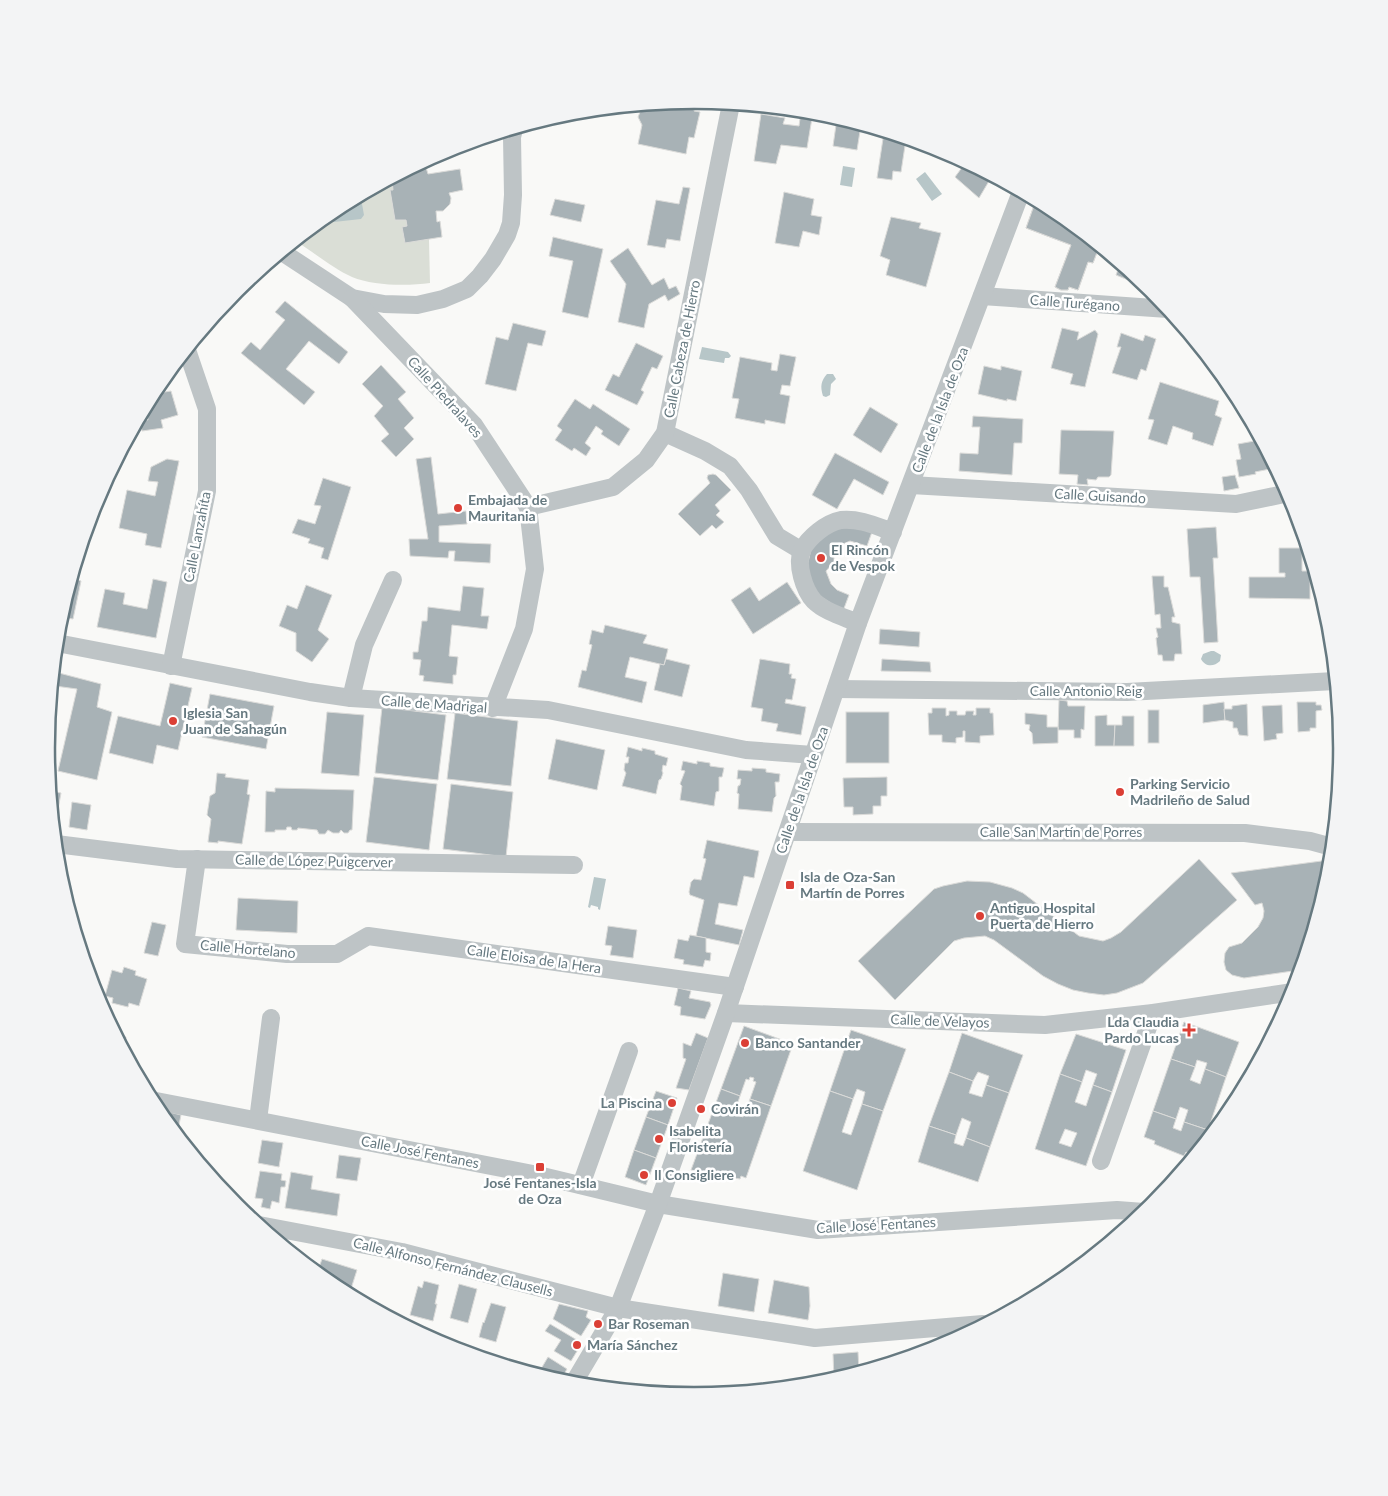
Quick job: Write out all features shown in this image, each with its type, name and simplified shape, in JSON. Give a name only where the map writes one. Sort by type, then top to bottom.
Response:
[{"type":"street","name":"Calle Cabeza de Hierro","points":[[528,507],[613,487],[646,460],[665,433],[730,110]]},
{"type":"street","points":[[288,256],[352,298],[384,304],[417,306],[443,299],[466,289],[480,276],[502,244],[511,223],[513,195],[512,136]]},
{"type":"street","name":"Calle de la Isla de Oza","points":[[577,1376],[618,1308],[658,1204],[726,1013],[858,623],[1019,198]]},
{"type":"street","name":"Calle Turégano","points":[[982,296],[1157,308]]},
{"type":"street","name":"Calle Piedralaves","points":[[352,298],[474,425],[528,507],[534,569],[532,586],[524,629],[493,708]]},
{"type":"street","name":"Calle Lanzahíta","points":[[171,666],[208,491],[206,409],[189,357]]},
{"type":"street","points":[[665,433],[706,451],[730,466],[749,490],[777,536],[802,551]]},
{"type":"street","name":"Calle Guisando","points":[[911,485],[1236,504],[1280,495]]},
{"type":"street","points":[[858,623],[831,612],[814,600],[803,581],[800,569],[802,551],[813,536],[828,524],[840,520],[862,521],[893,532]]},
{"type":"street","points":[[351,698],[364,645],[392,580]]},
{"type":"street","name":"Calle de Madrigal","points":[[63,644],[310,692],[351,698],[548,710],[746,750],[813,755]]},
{"type":"street","name":"Calle Antonio Reig","points":[[836,689],[1127,692],[1330,681]]},
{"type":"street","name":"Calle San Martín de Porres","points":[[788,832],[1245,833],[1310,841],[1326,845]]},
{"type":"street","name":"Calle de López Puigcerver","points":[[62,845],[177,859],[574,865]]},
{"type":"street","name":"Calle Hortelano","points":[[197,859],[185,944],[287,954],[337,954]]},
{"type":"street","name":"Calle Eloisa de la Hera","points":[[337,954],[368,936],[735,986]]},
{"type":"street","name":"Calle de Velayos","points":[[726,1013],[1045,1025],[1153,1013],[1284,994]]},
{"type":"street","points":[[1100,1161],[1153,1013]]},
{"type":"street","points":[[258,1120],[271,1018]]},
{"type":"street","points":[[581,1185],[629,1051]]},
{"type":"street","name":"Calle José Fentanes","points":[[162,1102],[538,1175],[658,1204],[818,1230],[1116,1210],[1134,1211]]},
{"type":"street","name":"Calle Alfonso Fernández Clausells","points":[[273,1228],[402,1252],[618,1308],[815,1338],[967,1325]]},
{"type":"shaded area","points":[[843,166],[855,168],[852,187],[840,185]]},
{"type":"shaded area","points":[[925,172],[942,194],[932,201],[916,179]]},
{"type":"shaded area","points":[[393,185],[393,190],[390,191],[395,220],[406,220],[407,226],[402,227],[405,242],[429,239],[430,283],[411,285],[370,282],[352,277],[338,270],[301,244],[339,217]]},
{"type":"shaded area","points":[[362,204],[364,215],[361,219],[334,222],[339,217]]},
{"type":"shaded area","points":[[702,347],[728,352],[731,356],[725,358],[724,363],[699,359]]},
{"type":"shaded area","points":[[827,374],[833,374],[836,379],[831,384],[830,395],[826,397],[823,396],[821,386]]},
{"type":"shaded area","points":[[1211,651],[1221,655],[1220,661],[1210,665],[1205,664],[1201,659],[1203,654]]},
{"type":"shaded area","points":[[594,877],[606,879],[600,910],[598,907],[591,905],[590,908],[588,907]]},
{"type":"building","points":[[695,109],[694,111],[700,112],[694,138],[689,137],[686,154],[638,144],[642,125],[638,117],[640,111],[652,110]]},
{"type":"building","points":[[761,114],[785,118],[783,124],[799,126],[800,118],[812,120],[807,148],[781,145],[776,164],[754,161]]},
{"type":"building","points":[[836,125],[860,131],[857,150],[833,146]]},
{"type":"building","points":[[883,138],[905,145],[901,172],[893,171],[892,180],[877,178]]},
{"type":"building","points":[[426,168],[428,174],[460,169],[463,190],[449,193],[451,198],[450,204],[443,211],[436,211],[437,222],[440,221],[442,237],[405,243],[402,227],[407,226],[406,220],[395,220],[390,190],[393,190],[393,185]]},
{"type":"building","points":[[962,168],[989,181],[979,198],[955,177]]},
{"type":"building","points":[[683,187],[690,188],[680,241],[667,239],[665,248],[647,245],[656,200],[679,204]]},
{"type":"building","points":[[784,192],[814,199],[811,215],[822,217],[819,235],[803,231],[799,247],[775,243]]},
{"type":"building","points":[[555,199],[585,205],[581,222],[550,215]]},
{"type":"building","points":[[1033,207],[1049,217],[1047,221],[1064,227],[1097,253],[1093,263],[1088,262],[1078,290],[1069,287],[1068,290],[1061,290],[1055,287],[1071,245],[1026,228]]},
{"type":"building","points":[[1033,207],[1097,253],[1093,263],[1088,262],[1078,290],[1069,287],[1068,290],[1061,290],[1055,287],[1071,245],[1026,228]]},
{"type":"building","points":[[891,217],[921,223],[919,228],[941,233],[926,287],[886,275],[890,260],[880,256]]},
{"type":"building","points":[[553,237],[603,249],[588,318],[562,312],[573,261],[549,256]]},
{"type":"building","points":[[628,248],[652,285],[664,278],[669,289],[676,286],[680,294],[668,301],[665,295],[649,304],[644,328],[618,322],[626,284],[610,261]]},
{"type":"building","points":[[1118,270],[1128,280],[1116,275]]},
{"type":"building","points":[[285,301],[348,352],[339,364],[309,341],[286,369],[315,392],[304,405],[241,353],[251,342],[260,350],[285,320],[275,312]]},
{"type":"building","points":[[513,323],[546,331],[542,346],[528,343],[516,391],[485,384],[496,337],[508,340]]},
{"type":"building","points":[[1062,328],[1079,332],[1077,340],[1095,330],[1098,334],[1085,387],[1070,384],[1073,374],[1051,368]]},
{"type":"building","points":[[1121,333],[1143,341],[1145,335],[1156,339],[1146,371],[1141,369],[1137,380],[1112,373],[1121,347],[1117,347]]},
{"type":"building","points":[[636,343],[663,356],[657,369],[652,367],[641,390],[644,392],[637,405],[605,390],[613,374],[619,377]]},
{"type":"building","points":[[780,354],[796,357],[790,386],[782,385],[780,394],[790,396],[785,424],[765,420],[765,424],[735,418],[739,399],[732,398],[740,357],[772,363],[771,370],[777,371]]},
{"type":"building","points":[[381,365],[406,392],[398,399],[414,418],[404,428],[414,439],[396,457],[381,441],[389,434],[374,416],[383,406],[362,384]]},
{"type":"building","points":[[984,366],[1001,370],[1001,366],[1022,371],[1016,401],[1007,399],[1007,401],[978,394]]},
{"type":"building","points":[[1160,382],[1219,401],[1215,415],[1222,418],[1213,446],[1192,439],[1193,433],[1173,426],[1167,445],[1148,439],[1154,420],[1148,419]]},
{"type":"building","points":[[171,391],[178,415],[161,420],[163,428],[142,431],[141,427],[146,420],[148,420],[148,417],[164,392]]},
{"type":"building","points":[[575,399],[590,409],[593,404],[630,429],[619,446],[601,434],[603,431],[596,426],[585,443],[591,448],[586,456],[574,448],[572,451],[555,440],[562,430],[557,426]]},
{"type":"building","points":[[870,407],[898,424],[881,453],[853,435]]},
{"type":"building","points":[[973,416],[1023,419],[1022,443],[1014,443],[1012,475],[959,471],[960,453],[978,454],[980,427],[972,427]]},
{"type":"building","points":[[1061,430],[1114,431],[1111,475],[1109,477],[1098,477],[1096,480],[1087,479],[1088,485],[1077,484],[1078,475],[1059,474]]},
{"type":"building","points":[[1254,441],[1269,469],[1239,477],[1236,460],[1241,459],[1238,444]]},
{"type":"building","points":[[835,453],[889,482],[883,495],[854,479],[837,509],[812,495]]},
{"type":"building","points":[[431,457],[438,514],[466,511],[467,524],[439,526],[439,542],[491,544],[490,563],[454,561],[455,551],[449,551],[448,558],[410,556],[409,539],[428,539],[416,459]]},
{"type":"building","points":[[167,459],[179,461],[161,548],[145,545],[147,534],[119,528],[127,490],[155,496],[158,482],[148,481],[151,467]]},
{"type":"building","points":[[713,474],[731,490],[715,505],[720,511],[716,515],[724,522],[716,529],[712,525],[700,536],[678,514],[710,483],[707,478],[708,475]]},
{"type":"building","points":[[1235,475],[1239,488],[1224,491],[1222,477]]},
{"type":"building","points":[[323,478],[351,487],[328,560],[321,558],[324,548],[308,543],[310,539],[292,533],[298,519],[315,524],[321,506],[314,505]]},
{"type":"building","points":[[834,527],[873,529],[867,546],[850,541],[834,549],[834,562],[826,571],[831,584],[837,590],[849,595],[843,611],[815,593],[807,567],[811,549]]},
{"type":"building","points":[[1216,527],[1218,558],[1213,558],[1218,642],[1204,643],[1200,577],[1190,577],[1187,529]]},
{"type":"building","points":[[1279,548],[1300,548],[1302,571],[1307,571],[1310,580],[1310,599],[1249,598],[1249,577],[1285,577],[1285,573],[1279,573]]},
{"type":"building","points":[[1152,576],[1164,576],[1164,587],[1168,587],[1175,617],[1172,617],[1172,622],[1180,624],[1182,654],[1175,654],[1174,661],[1163,661],[1162,655],[1158,655],[1156,628],[1161,628],[1160,614],[1155,615]]},
{"type":"building","points":[[153,579],[167,582],[156,638],[97,627],[105,589],[125,593],[123,604],[147,609]]},
{"type":"building","points":[[78,580],[81,581],[73,619],[68,618]]},
{"type":"building","points":[[787,582],[801,603],[753,634],[731,600],[750,587],[759,601]]},
{"type":"building","points":[[306,585],[332,595],[318,630],[329,639],[312,662],[296,651],[296,633],[279,626],[287,605],[297,609]]},
{"type":"building","points":[[463,586],[484,588],[481,616],[489,616],[487,629],[452,625],[449,656],[458,657],[456,675],[453,675],[453,684],[423,681],[424,676],[419,675],[421,660],[413,659],[413,652],[418,652],[422,621],[427,621],[428,607],[460,611]]},
{"type":"building","points":[[605,625],[647,635],[643,643],[668,649],[664,665],[630,657],[625,677],[647,682],[642,703],[578,687],[582,670],[586,671],[592,645],[589,644],[592,630],[603,633]]},
{"type":"building","points":[[880,629],[920,632],[919,647],[879,644]]},
{"type":"building","points":[[666,659],[690,665],[682,697],[654,690],[660,664],[664,665]]},
{"type":"building","points":[[760,659],[790,664],[789,674],[792,674],[791,678],[796,679],[792,700],[786,699],[785,703],[806,707],[801,735],[776,731],[778,724],[761,721],[763,709],[751,707]]},
{"type":"building","points":[[882,659],[930,662],[931,672],[881,671]]},
{"type":"building","points":[[59,673],[101,684],[97,707],[112,712],[97,780],[58,771],[77,689],[58,686]]},
{"type":"building","name":"Iglesia San Juan de Sahagún","points":[[170,683],[192,688],[178,750],[157,745],[153,764],[109,753],[118,716],[160,726]]},
{"type":"building","points":[[210,694],[274,706],[266,749],[202,737]]},
{"type":"building","points":[[1059,700],[1067,701],[1068,706],[1085,706],[1084,730],[1081,729],[1081,738],[1074,738],[1074,730],[1058,730]]},
{"type":"building","points":[[1224,702],[1225,720],[1203,723],[1203,705]]},
{"type":"building","points":[[1297,702],[1316,702],[1316,705],[1321,705],[1322,710],[1316,711],[1316,728],[1310,728],[1310,731],[1298,732]]},
{"type":"building","points":[[1247,704],[1248,736],[1239,735],[1237,728],[1233,728],[1233,722],[1225,720],[1224,709],[1232,709],[1232,706]]},
{"type":"building","points":[[1282,705],[1283,733],[1276,734],[1277,739],[1264,741],[1262,706]]},
{"type":"building","points":[[382,707],[446,715],[438,780],[375,773]]},
{"type":"building","points":[[932,708],[946,708],[946,716],[949,715],[949,711],[957,711],[957,715],[965,715],[966,711],[974,711],[973,715],[976,715],[976,708],[990,708],[990,713],[993,713],[994,735],[980,736],[980,743],[965,742],[965,731],[963,731],[963,737],[956,738],[956,743],[942,742],[942,735],[929,735],[928,713],[932,713]]},
{"type":"building","points":[[1148,710],[1159,710],[1159,743],[1148,743]]},
{"type":"building","points":[[327,712],[364,715],[359,776],[321,773]]},
{"type":"building","points":[[846,712],[889,712],[889,763],[846,763]]},
{"type":"building","points":[[455,713],[518,721],[511,786],[447,779]]},
{"type":"building","points":[[1025,713],[1047,715],[1047,727],[1058,727],[1058,743],[1033,744],[1032,733],[1029,730],[1030,725],[1025,724]]},
{"type":"building","points":[[1107,715],[1107,725],[1115,725],[1114,746],[1095,746],[1095,716]]},
{"type":"building","points":[[1122,716],[1134,716],[1134,746],[1114,746],[1115,725],[1122,725]]},
{"type":"building","points":[[556,739],[605,750],[597,790],[548,779]]},
{"type":"building","points":[[628,747],[642,751],[642,748],[655,751],[655,754],[668,758],[666,766],[663,765],[663,773],[659,780],[656,794],[622,786],[626,773],[624,770],[625,763],[628,763],[629,757],[626,757]]},
{"type":"building","points":[[683,761],[697,764],[697,761],[710,763],[710,766],[724,768],[722,777],[719,777],[719,791],[716,792],[714,806],[680,800],[682,786],[680,784],[685,771],[681,770]]},
{"type":"building","points":[[752,768],[766,769],[766,772],[780,774],[779,782],[775,782],[776,796],[772,812],[738,809],[739,794],[737,793],[741,779],[737,779],[738,770],[752,771]]},
{"type":"building","points":[[217,773],[226,774],[225,777],[249,780],[247,794],[250,795],[242,844],[218,841],[218,843],[208,842],[211,819],[207,815],[210,796],[215,793]]},
{"type":"building","points":[[374,777],[437,784],[429,850],[366,842]]},
{"type":"building","points":[[887,777],[887,796],[881,796],[881,806],[873,806],[873,814],[853,815],[853,807],[844,807],[843,778]]},
{"type":"building","points":[[451,784],[513,792],[506,857],[443,849]]},
{"type":"building","points":[[275,788],[354,790],[352,830],[348,833],[344,833],[341,830],[339,833],[333,833],[328,830],[325,834],[319,834],[317,830],[298,828],[297,830],[292,830],[291,827],[287,827],[286,830],[265,832],[266,791],[275,792]]},
{"type":"building","points":[[56,792],[61,793],[58,810]]},
{"type":"building","points":[[72,802],[91,805],[87,830],[69,827]]},
{"type":"building","points":[[707,840],[759,851],[754,878],[744,876],[737,906],[719,903],[715,924],[743,930],[739,945],[696,936],[704,900],[690,895],[689,892],[691,882],[694,879],[701,880],[706,859],[703,858]]},
{"type":"building","name":"Antiguo Hospital Puerta de Hierro","points":[[1199,859],[1237,900],[1143,983],[1117,993],[1104,995],[1088,993],[1058,984],[1043,976],[994,940],[985,936],[954,941],[895,1000],[858,961],[934,889],[967,881],[990,882],[1012,888],[1023,893],[1079,936],[1103,941],[1121,932]]},
{"type":"building","points":[[1323,861],[1311,913],[1292,971],[1244,978],[1232,975],[1226,970],[1224,962],[1225,953],[1229,947],[1242,943],[1258,927],[1263,918],[1264,911],[1262,903],[1255,905],[1231,873]]},
{"type":"building","points":[[238,898],[298,901],[297,933],[236,930]]},
{"type":"building","points":[[152,922],[166,925],[158,956],[144,953]]},
{"type":"building","points":[[608,926],[637,930],[633,958],[610,955],[612,946],[605,945]]},
{"type":"building","points":[[690,935],[706,938],[706,952],[711,953],[710,961],[705,960],[703,967],[683,964],[684,960],[674,958],[678,939],[688,941]]},
{"type":"building","points":[[124,967],[136,971],[135,975],[147,979],[139,1006],[129,1003],[128,1007],[112,1003],[113,998],[105,996],[112,970],[122,973]]},
{"type":"building","points":[[678,988],[691,991],[689,998],[710,1002],[711,1005],[705,1019],[680,1015],[681,1007],[674,1005]]},
{"type":"building","points":[[1184,1022],[1239,1042],[1226,1077],[1205,1069],[1207,1063],[1197,1060],[1195,1067],[1171,1059]]},
{"type":"building","points":[[744,1026],[793,1044],[771,1106],[750,1099],[756,1082],[753,1081],[754,1078],[746,1079],[740,1096],[721,1089]]},
{"type":"building","points":[[851,1030],[906,1049],[883,1111],[862,1104],[865,1092],[857,1089],[853,1099],[830,1091]]},
{"type":"building","points":[[696,1033],[708,1038],[689,1090],[676,1088],[686,1059],[683,1058],[683,1043],[691,1046]]},
{"type":"building","points":[[962,1033],[1023,1055],[1009,1093],[986,1085],[989,1076],[978,1072],[973,1081],[949,1072]]},
{"type":"building","points":[[1076,1034],[1126,1050],[1112,1092],[1093,1085],[1097,1074],[1086,1070],[1082,1082],[1060,1074]]},
{"type":"building","points":[[1171,1059],[1195,1067],[1190,1080],[1200,1084],[1205,1069],[1226,1077],[1210,1124],[1206,1129],[1184,1122],[1188,1110],[1180,1107],[1176,1119],[1153,1111]]},
{"type":"building","points":[[949,1072],[973,1081],[969,1093],[982,1097],[986,1085],[1009,1093],[990,1147],[966,1138],[971,1122],[962,1118],[956,1135],[929,1126]]},
{"type":"building","points":[[1060,1074],[1082,1082],[1075,1102],[1086,1106],[1093,1085],[1112,1092],[1086,1166],[1035,1149]],"holes":[[[1065,1129],[1077,1133],[1071,1147],[1059,1143]]]},
{"type":"building","points":[[721,1089],[740,1096],[734,1114],[743,1117],[750,1099],[771,1106],[746,1178],[741,1176],[740,1179],[691,1170]]},
{"type":"building","points":[[656,1091],[677,1098],[668,1125],[646,1117]]},
{"type":"building","points":[[830,1091],[853,1099],[842,1132],[851,1135],[862,1104],[883,1111],[857,1190],[803,1171]]},
{"type":"building","points":[[1153,1111],[1176,1119],[1173,1128],[1181,1131],[1184,1122],[1206,1129],[1184,1156],[1154,1144],[1155,1141],[1144,1137]]},
{"type":"building","points":[[169,1112],[181,1115],[179,1125]]},
{"type":"building","points":[[646,1117],[668,1125],[656,1158],[634,1150]]},
{"type":"building","points":[[929,1126],[956,1135],[954,1143],[963,1146],[966,1138],[990,1147],[978,1182],[918,1162]]},
{"type":"building","points":[[262,1140],[283,1143],[279,1167],[258,1163]]},
{"type":"building","points":[[634,1150],[656,1158],[646,1185],[625,1177]]},
{"type":"building","points":[[339,1155],[361,1158],[357,1181],[336,1178]]},
{"type":"building","points":[[260,1171],[282,1174],[281,1180],[286,1181],[285,1187],[281,1187],[279,1203],[272,1201],[270,1209],[261,1207],[263,1199],[255,1198]]},
{"type":"building","points":[[291,1172],[313,1176],[311,1189],[340,1194],[337,1216],[285,1208]]},
{"type":"building","points":[[322,1259],[357,1270],[352,1287],[339,1279],[320,1265]]},
{"type":"building","points":[[723,1273],[759,1279],[754,1312],[718,1306]]},
{"type":"building","points":[[774,1280],[809,1287],[810,1306],[808,1320],[768,1313]]},
{"type":"building","points":[[424,1281],[439,1285],[433,1321],[410,1315],[418,1286],[422,1288]]},
{"type":"building","points":[[459,1284],[477,1289],[468,1323],[450,1318]]},
{"type":"building","points":[[491,1303],[506,1307],[496,1342],[479,1337]]},
{"type":"building","points":[[559,1304],[588,1311],[586,1317],[591,1320],[581,1336],[553,1319]]},
{"type":"building","points":[[550,1324],[582,1343],[571,1361],[554,1351],[561,1340],[545,1331]]},
{"type":"building","points":[[858,1352],[859,1365],[834,1371],[833,1354]]},
{"type":"building","points":[[548,1357],[567,1369],[564,1374],[541,1368]]},
{"type":"place","name":"Embajada de Mauritania","points":[[458,508]]},
{"type":"place","name":"El Rincón de Vespok","points":[[821,558]]},
{"type":"place","name":"Iglesia San Juan de Sahagún","points":[[173,721]]},
{"type":"place","name":"Parking Servicio Madrileño de Salud","points":[[1120,792]]},
{"type":"place","name":"Isla de Oza-San Martín de Porres","points":[[790,885]]},
{"type":"place","name":"Antiguo Hospital Puerta de Hierro","points":[[980,916]]},
{"type":"place","name":"Lda Claudia Pardo Lucas","points":[[1189,1030]]},
{"type":"place","name":"Banco Santander","points":[[745,1043]]},
{"type":"place","name":"La Piscina","points":[[672,1103]]},
{"type":"place","name":"Covirán","points":[[701,1109]]},
{"type":"place","name":"Isabelita Floristería","points":[[659,1139]]},
{"type":"place","name":"José Fentanes-Isla de Oza","points":[[540,1167]]},
{"type":"place","name":"Il Consigliere","points":[[644,1175]]},
{"type":"place","name":"Bar Roseman","points":[[598,1324]]},
{"type":"place","name":"María Sánchez","points":[[577,1345]]}]
